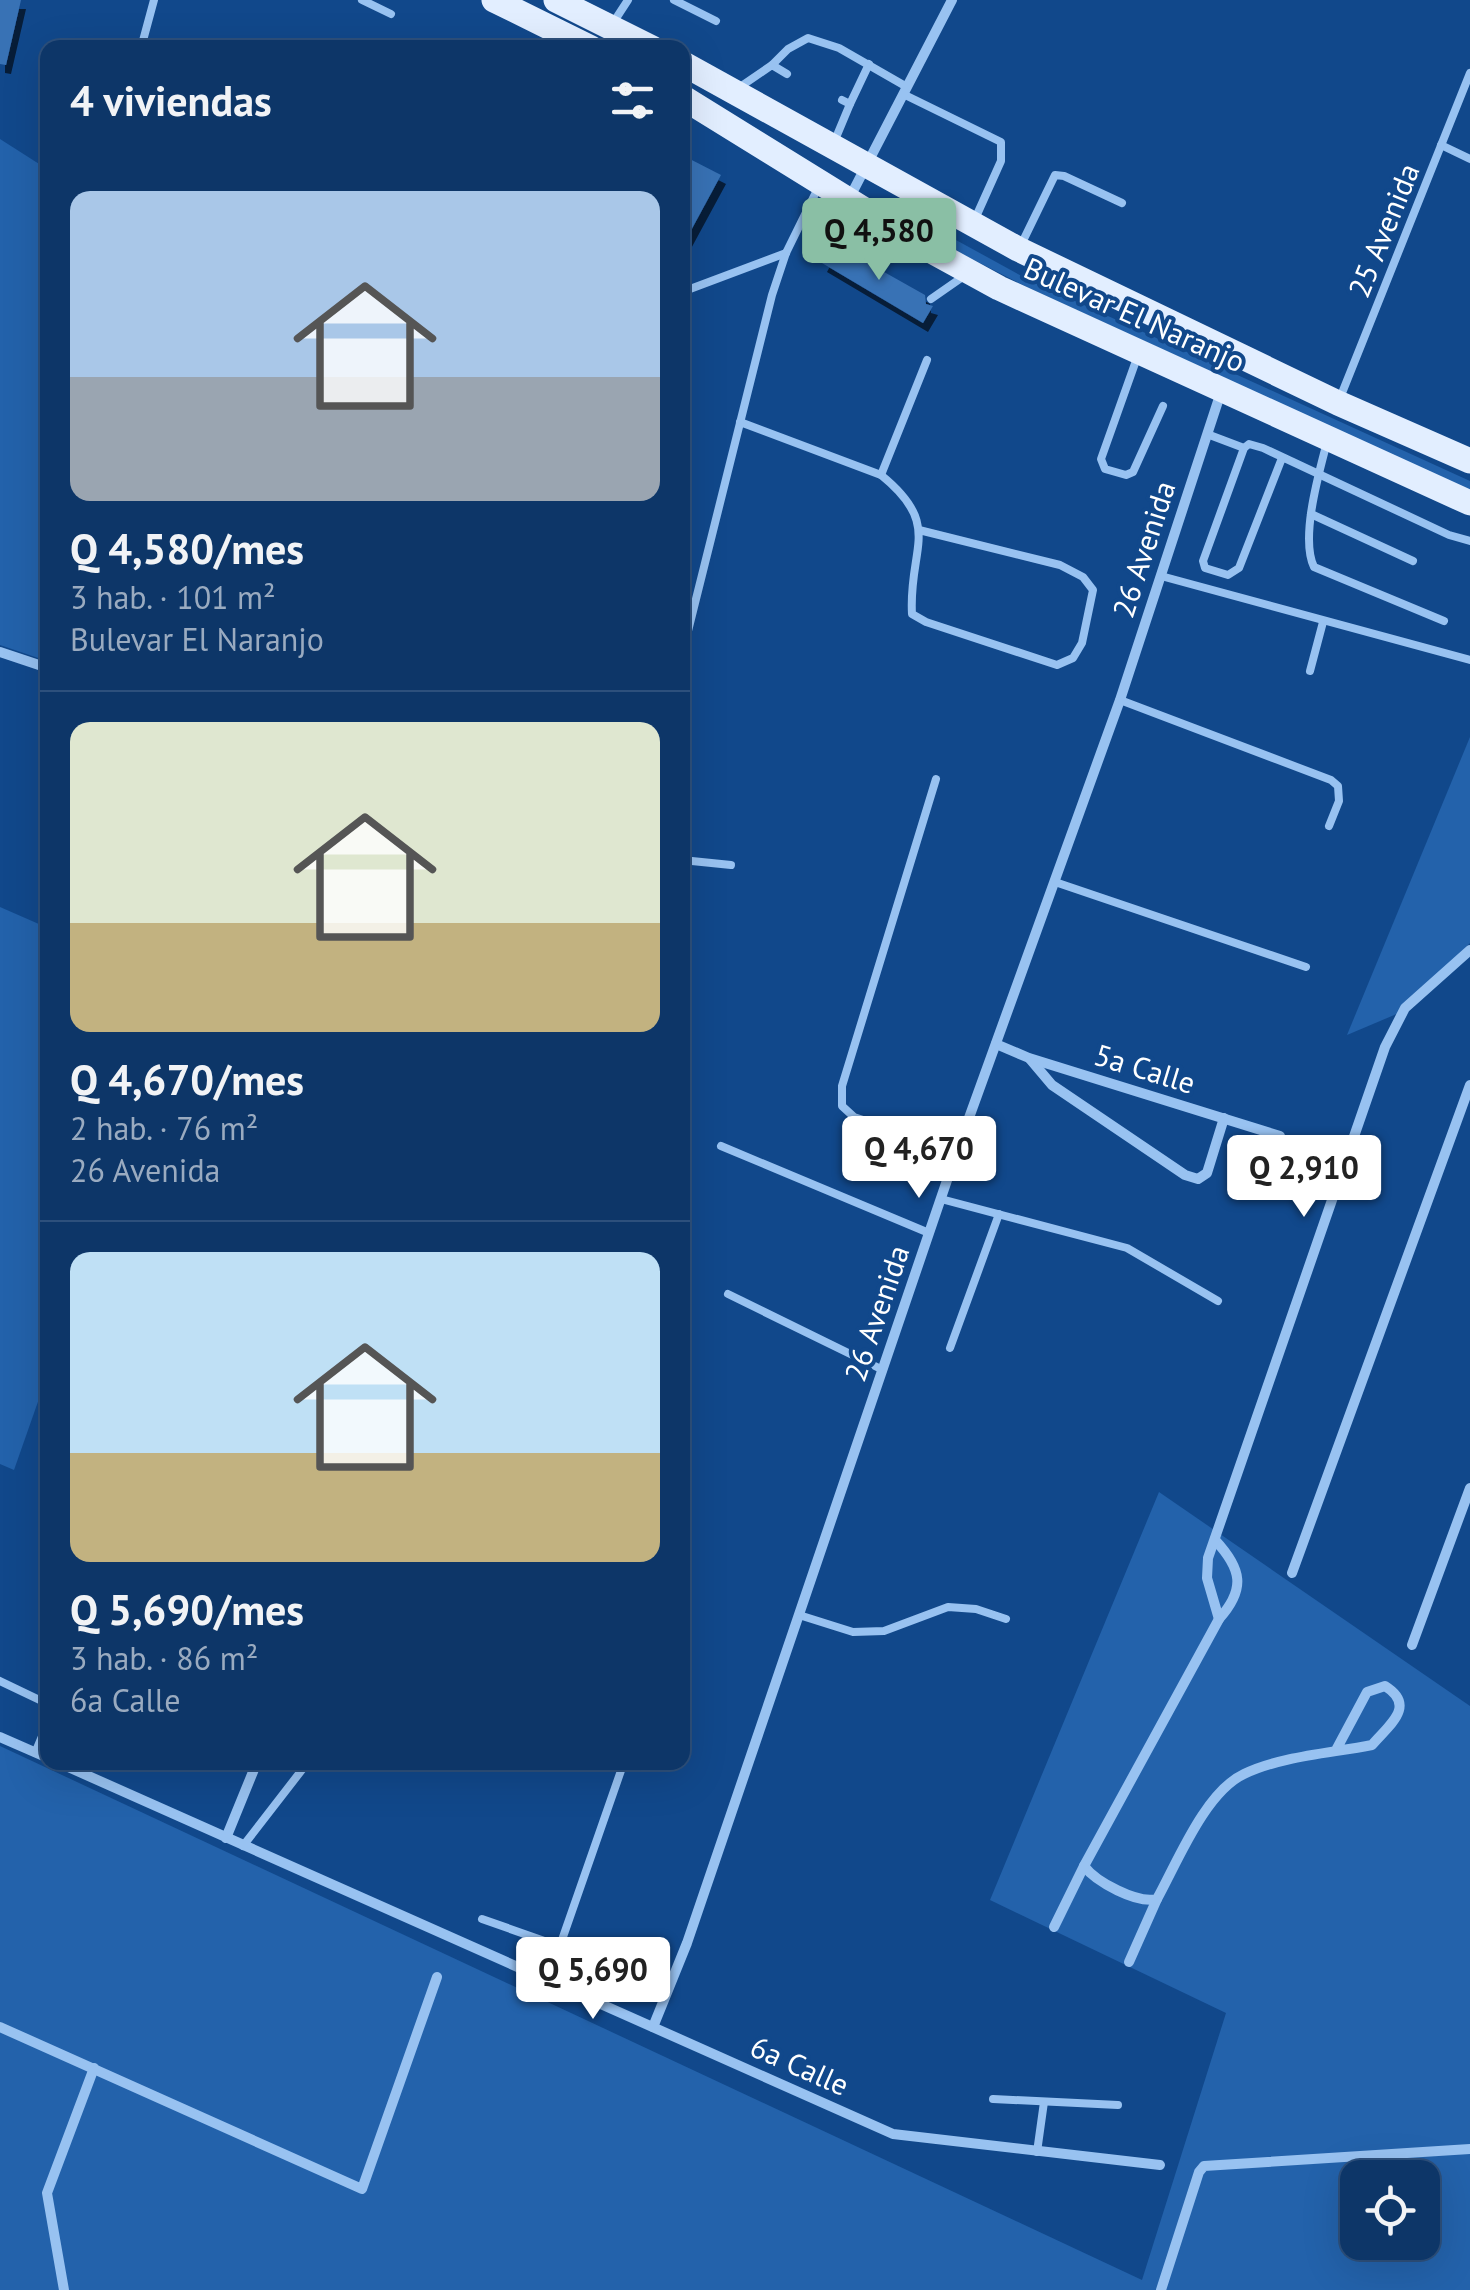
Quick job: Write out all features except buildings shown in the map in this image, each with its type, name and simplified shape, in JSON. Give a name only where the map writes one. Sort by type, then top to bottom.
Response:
[{"type":"main road","points":[[494,0],[575,40]]},
{"type":"main road","points":[[556,0],[584,6],[610,27],[636,40]]},
{"type":"main road","name":"Bulevar El Naranjo","points":[[690,68],[1018,248],[1338,403],[1470,461]]},
{"type":"main road","name":"Bulevar El Naranjo","points":[[690,103],[970,272],[1470,503]]},
{"type":"street","points":[[850,198],[952,0]]},
{"type":"street","name":"26 Avenida","points":[[653,2027],[687,1943],[929,1233],[1120,700],[1222,388]]},
{"type":"street","points":[[0,652],[40,665]]},
{"type":"street","points":[[1219,1619],[1207,1578],[1208,1558],[1394,1025],[1404,1008],[1470,950]]},
{"type":"street","name":"5a Calle","points":[[996,1044],[1029,1058],[1280,1136]]},
{"type":"street","points":[[1029,1058],[1052,1085],[1185,1175],[1198,1179],[1207,1173],[1224,1118]]},
{"type":"street","points":[[1292,1573],[1470,1085]]},
{"type":"street","points":[[1412,1645],[1470,1488]]},
{"type":"street","points":[[1054,1926],[1219,1619],[1234,1602],[1238,1586],[1236,1569],[1215,1540]]},
{"type":"street","points":[[1128,1962],[1157,1899],[1210,1805],[1225,1789],[1243,1774],[1336,1750],[1372,1745],[1399,1712],[1397,1693],[1385,1686],[1367,1692],[1336,1750]]},
{"type":"street","points":[[0,1737],[40,1755]]},
{"type":"street","name":"6a Calle","points":[[74,1770],[893,2134],[1160,2165]]},
{"type":"street","points":[[226,1838],[254,1770]]},
{"type":"street","points":[[1084,1866],[1090,1874],[1146,1902],[1157,1899]]},
{"type":"street","points":[[0,2027],[362,2189],[437,1977]]},
{"type":"street","points":[[64,2290],[47,2192],[94,2068]]},
{"type":"street","points":[[1161,2290],[1199,2172],[1210,2163],[1470,2149]]},
{"type":"lane","points":[[144,40],[154,0]]},
{"type":"lane","points":[[362,0],[390,14]]},
{"type":"lane","points":[[610,27],[628,0]]},
{"type":"lane","points":[[674,0],[716,21]]},
{"type":"lane","points":[[734,91],[808,38],[824,41],[869,64],[905,91],[1001,142],[1001,161],[973,223]]},
{"type":"lane","points":[[834,144],[846,102],[869,64]]},
{"type":"lane","points":[[772,65],[787,74]]},
{"type":"lane","name":"25 Avenida","points":[[1338,403],[1470,73]]},
{"type":"lane","points":[[1441,146],[1470,159]]},
{"type":"lane","points":[[1018,248],[1055,175],[1122,203]]},
{"type":"lane","points":[[690,624],[772,295],[786,253],[821,182]]},
{"type":"lane","points":[[839,246],[838,229],[850,198]]},
{"type":"lane","points":[[690,289],[786,253]]},
{"type":"lane","points":[[931,299],[970,272]]},
{"type":"lane","points":[[1139,351],[1102,459],[1105,469],[1126,475],[1133,472],[1163,406]]},
{"type":"lane","points":[[881,475],[927,360]]},
{"type":"lane","points":[[740,422],[881,475],[899,490],[914,510],[919,530],[912,614],[1057,665],[1073,658],[1082,643],[1093,590],[1084,576],[1060,565],[919,530]]},
{"type":"lane","points":[[1207,434],[1244,448]]},
{"type":"lane","points":[[1328,438],[1312,514],[1308,556],[1314,567],[1444,621]]},
{"type":"lane","points":[[1282,458],[1240,568],[1228,575],[1205,568],[1203,561],[1244,448],[1249,444],[1256,445],[1282,458],[1320,477],[1470,541]]},
{"type":"lane","points":[[1312,514],[1414,561]]},
{"type":"lane","points":[[1161,576],[1470,660]]},
{"type":"lane","points":[[1310,670],[1323,622]]},
{"type":"lane","points":[[1120,700],[1331,780],[1338,786],[1338,801],[1330,826]]},
{"type":"lane","points":[[936,779],[842,1086],[842,1106],[854,1117],[958,1151]]},
{"type":"lane","points":[[690,861],[731,865]]},
{"type":"lane","points":[[1055,882],[1306,967]]},
{"type":"lane","points":[[721,1146],[929,1233]]},
{"type":"lane","points":[[941,1199],[1127,1248],[1218,1300]]},
{"type":"lane","points":[[950,1348],[1000,1214]]},
{"type":"lane","points":[[728,1294],[882,1370]]},
{"type":"lane","points":[[799,1615],[853,1632],[884,1631],[948,1607],[976,1609],[1006,1619]]},
{"type":"lane","points":[[0,1681],[40,1700]]},
{"type":"lane","points":[[35,1753],[40,1741]]},
{"type":"lane","points":[[243,1846],[302,1770]]},
{"type":"lane","points":[[548,1980],[621,1770]]},
{"type":"lane","points":[[482,1919],[644,1976]]},
{"type":"lane","points":[[994,2100],[1118,2104]]},
{"type":"lane","points":[[1037,2152],[1044,2102]]},
{"type":"shaded area","points":[[0,139],[40,165],[40,659],[0,645]]},
{"type":"shaded area","points":[[914,217],[1029,280],[1470,481],[1470,491],[1029,288],[921,233],[910,221]]},
{"type":"shaded area","points":[[1470,737],[1470,943],[1399,1013],[1347,1035]]},
{"type":"shaded area","points":[[0,907],[40,924],[40,1396],[14,1470],[0,1464]]},
{"type":"shaded area","points":[[1159,1492],[1470,1706],[1470,2290],[0,2290],[0,1746],[40,1765],[40,1770],[51,1770],[1142,2280],[1226,2013],[990,1900]]}]
